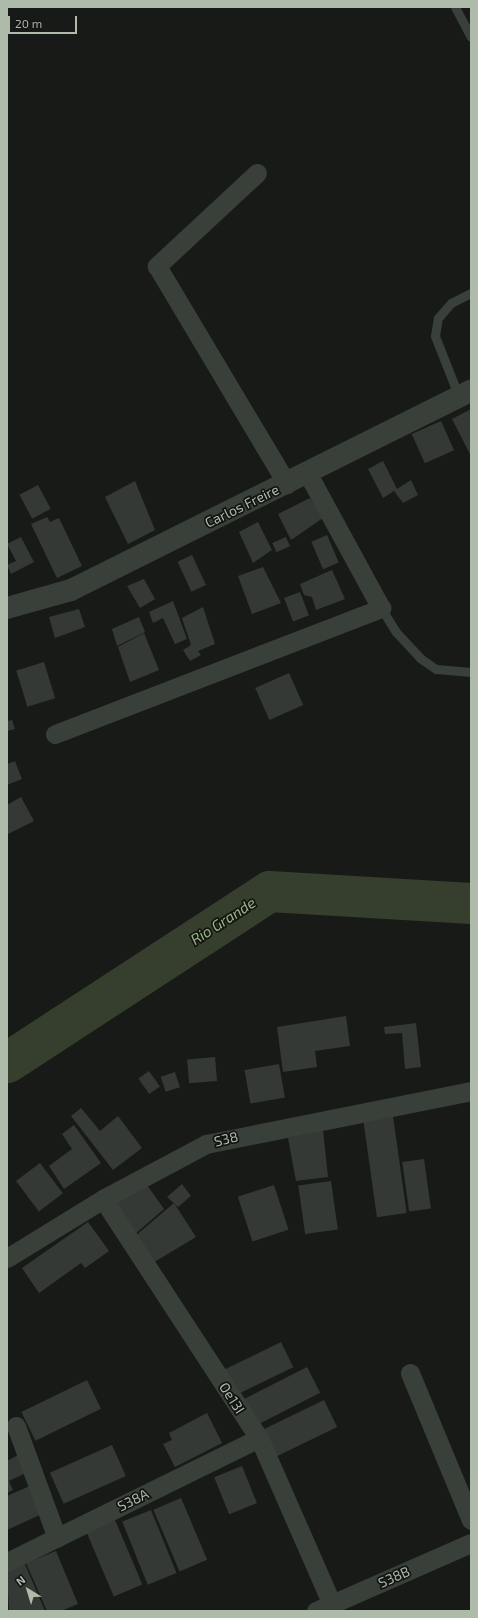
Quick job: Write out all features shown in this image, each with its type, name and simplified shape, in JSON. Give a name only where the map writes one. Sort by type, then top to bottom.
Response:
[{"type":"street","points":[[257,173],[158,262],[157,266],[287,484]]},
{"type":"street","name":"Carlos Freire","points":[[7,608],[71,590],[308,474],[465,394]]},
{"type":"street","points":[[55,734],[381,608],[308,474]]},
{"type":"street","name":"S38","points":[[7,1258],[103,1199],[220,1139],[471,1091]]},
{"type":"street","name":"Oe13I","points":[[103,1199],[259,1438],[328,1609]]},
{"type":"street","points":[[410,1373],[471,1520]]},
{"type":"street","points":[[16,1426],[58,1538]]},
{"type":"street","name":"S38A","points":[[7,1562],[259,1438]]},
{"type":"street","name":"S38B","points":[[328,1609],[471,1543]]},
{"type":"lane","points":[[455,7],[471,37]]},
{"type":"lane","points":[[465,394],[435,336],[438,318],[451,303],[471,293]]},
{"type":"lane","points":[[381,608],[396,632],[420,658],[436,669],[471,672]]},
{"type":"building","points":[[471,409],[471,456],[452,419]]},
{"type":"building","points":[[441,421],[454,450],[425,463],[412,434]]},
{"type":"building","points":[[383,461],[397,489],[411,480],[418,495],[403,503],[394,491],[383,498],[368,469]]},
{"type":"building","points":[[135,481],[155,530],[128,544],[105,497]]},
{"type":"building","points":[[38,485],[51,509],[32,519],[19,495]]},
{"type":"building","points":[[310,498],[323,518],[291,540],[278,514]]},
{"type":"building","points":[[47,517],[50,522],[59,518],[82,566],[57,578],[31,524]]},
{"type":"building","points":[[258,522],[272,550],[253,563],[239,532]]},
{"type":"building","points":[[327,535],[339,563],[323,569],[311,542]]},
{"type":"building","points":[[21,537],[34,562],[11,574],[7,565],[16,561],[7,544]]},
{"type":"building","points":[[286,537],[290,546],[276,552],[272,543]]},
{"type":"building","points":[[192,555],[206,585],[191,592],[177,562]]},
{"type":"building","points":[[263,567],[281,603],[252,614],[238,576]]},
{"type":"building","points":[[332,570],[345,599],[316,610],[312,597],[304,595],[300,584]]},
{"type":"building","points":[[144,579],[155,599],[140,608],[127,586]]},
{"type":"building","points":[[300,592],[309,615],[293,621],[284,598]]},
{"type":"building","points":[[173,601],[187,639],[175,644],[163,618],[153,623],[149,612]]},
{"type":"building","points":[[203,607],[215,644],[198,651],[201,655],[190,661],[183,650],[191,645],[182,618]]},
{"type":"building","points":[[79,609],[85,627],[55,638],[49,617]]},
{"type":"building","points":[[139,617],[145,632],[117,646],[112,629]]},
{"type":"building","points":[[144,633],[159,670],[130,682],[118,647]]},
{"type":"building","points":[[44,662],[55,698],[27,707],[16,670]]},
{"type":"building","points":[[289,673],[303,705],[269,720],[255,688]]},
{"type":"building","points":[[12,720],[15,729],[7,731],[7,721]]},
{"type":"building","points":[[15,761],[22,779],[7,785],[7,764]]},
{"type":"building","points":[[21,797],[34,821],[8,834],[7,805]]},
{"type":"building","points":[[346,1016],[350,1046],[315,1051],[317,1067],[283,1072],[277,1027]]},
{"type":"building","points":[[416,1023],[421,1067],[405,1069],[402,1033],[385,1034],[384,1027]]},
{"type":"building","points":[[215,1057],[217,1081],[189,1083],[187,1059]]},
{"type":"building","points":[[279,1064],[285,1097],[250,1104],[245,1070]]},
{"type":"building","points":[[149,1071],[160,1087],[149,1094],[138,1078]]},
{"type":"building","points":[[175,1072],[180,1087],[166,1092],[161,1077]]},
{"type":"building","points":[[81,1108],[100,1131],[118,1116],[142,1148],[113,1170],[71,1116]]},
{"type":"building","points":[[393,1116],[407,1213],[377,1217],[363,1120]]},
{"type":"building","points":[[74,1125],[101,1163],[64,1189],[49,1166],[72,1149],[62,1134]]},
{"type":"building","points":[[323,1130],[328,1177],[296,1181],[288,1138]]},
{"type":"building","points":[[424,1159],[431,1209],[409,1212],[402,1162]]},
{"type":"building","points":[[40,1163],[63,1193],[39,1211],[16,1181]]},
{"type":"building","points":[[331,1181],[338,1230],[305,1234],[298,1186]]},
{"type":"building","points":[[182,1184],[191,1196],[178,1207],[167,1197]]},
{"type":"building","points":[[147,1185],[164,1209],[134,1235],[116,1202]]},
{"type":"building","points":[[274,1185],[289,1230],[252,1241],[238,1197]]},
{"type":"building","points":[[174,1203],[196,1237],[151,1264],[134,1237]]},
{"type":"building","points":[[88,1222],[109,1251],[85,1268],[81,1263],[39,1293],[22,1268]]},
{"type":"building","points":[[281,1342],[293,1367],[237,1395],[224,1370]]},
{"type":"building","points":[[307,1367],[320,1393],[257,1425],[244,1399]]},
{"type":"building","points":[[87,1380],[101,1409],[35,1441],[21,1412]]},
{"type":"building","points":[[324,1400],[337,1427],[277,1456],[264,1429]]},
{"type":"building","points":[[207,1413],[222,1443],[175,1467],[163,1444],[172,1440],[169,1433]]},
{"type":"building","points":[[112,1445],[126,1476],[64,1504],[50,1473]]},
{"type":"building","points":[[18,1455],[26,1473],[9,1481],[13,1490],[7,1493],[7,1461]]},
{"type":"building","points":[[242,1466],[257,1503],[229,1514],[214,1477]]},
{"type":"building","points":[[32,1485],[44,1513],[7,1530],[7,1496]]},
{"type":"building","points":[[181,1498],[207,1560],[180,1571],[153,1510]]},
{"type":"building","points":[[151,1510],[176,1573],[148,1585],[122,1522]]},
{"type":"building","points":[[115,1520],[142,1584],[114,1597],[86,1532]]},
{"type":"building","points":[[56,1551],[78,1604],[61,1611],[47,1611],[26,1563]]},
{"type":"building","points":[[25,1564],[45,1611],[9,1611],[7,1572]]},
{"type":"waterway","name":"Rio Grande","points":[[7,1062],[269,891],[471,903]]}]
